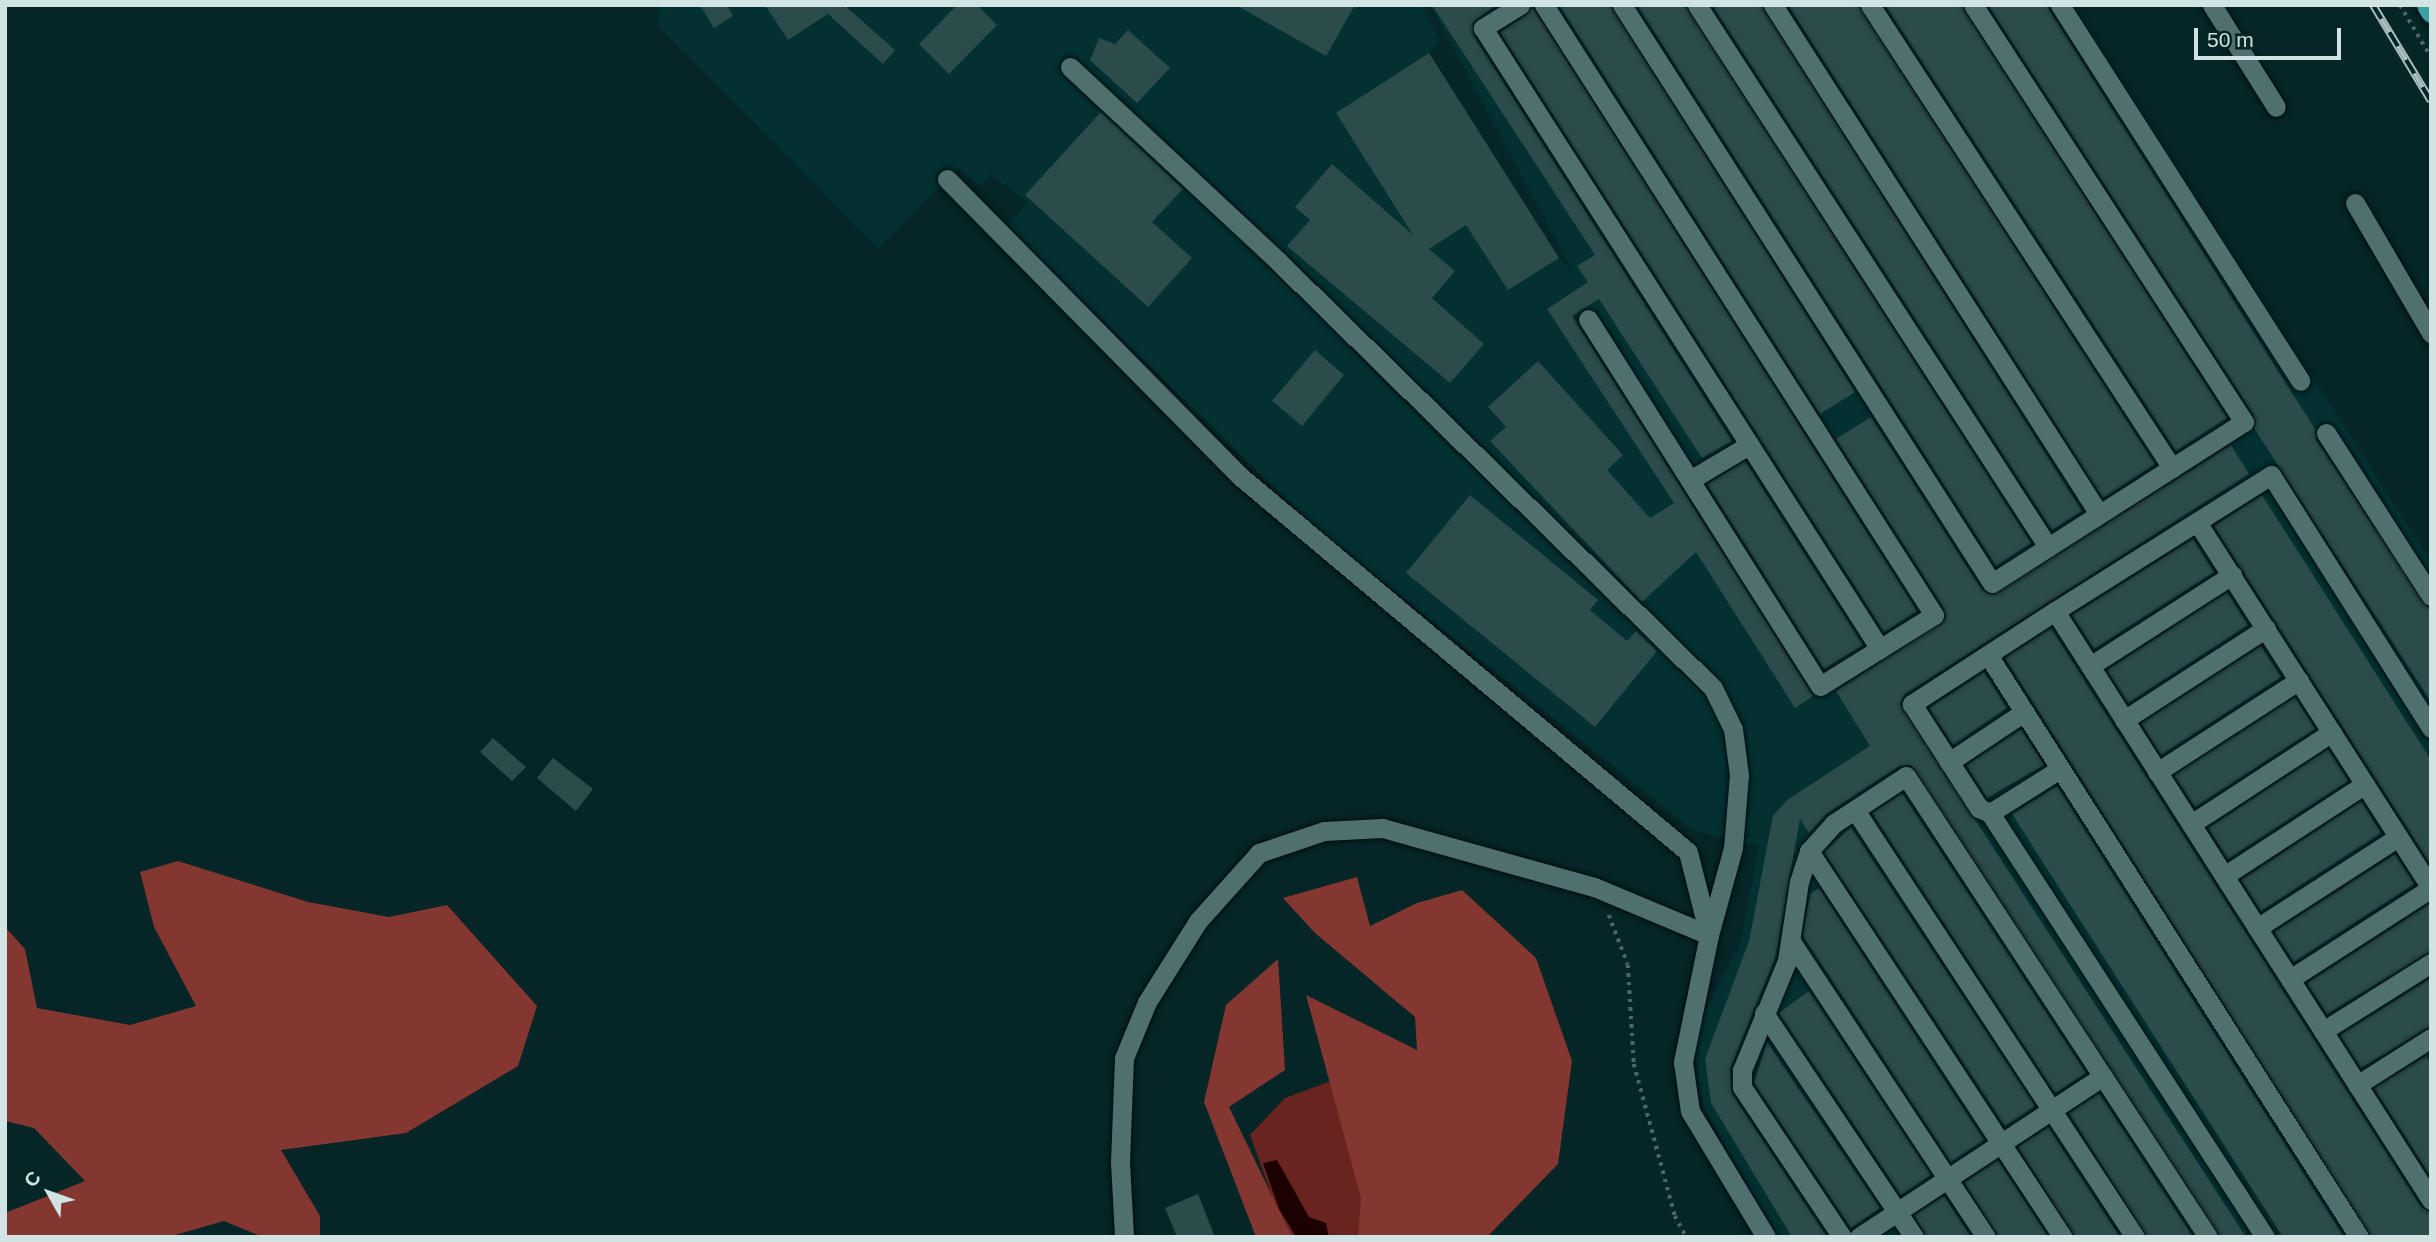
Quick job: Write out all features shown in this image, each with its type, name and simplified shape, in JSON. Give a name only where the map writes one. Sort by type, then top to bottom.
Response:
[{"type":"highway","points":[[2427,5],[2431,12]]},
{"type":"lane","points":[[1520,5],[1483,28],[1880,649]]},
{"type":"lane","points":[[1544,5],[1934,615],[1820,686],[1588,319]]},
{"type":"lane","points":[[1622,5],[1992,583],[2244,422],[1973,5]]},
{"type":"lane","points":[[1697,5],[2049,547]]},
{"type":"lane","points":[[1773,5],[2099,514]]},
{"type":"lane","points":[[1870,5],[2172,468]]},
{"type":"lane","points":[[2060,5],[2300,381]]},
{"type":"lane","points":[[2212,5],[2276,107]]},
{"type":"lane","points":[[1070,67],[1279,262],[1713,688],[1733,729],[1739,775],[1733,848],[1709,935],[1683,1062],[1690,1111],[1766,1237]]},
{"type":"lane","points":[[947,179],[1241,477],[1688,852],[1709,935]]},
{"type":"lane","points":[[2355,203],[2431,333]]},
{"type":"lane","points":[[2326,433],[2431,596]]},
{"type":"lane","points":[[1690,481],[1749,445]]},
{"type":"lane","points":[[2265,1237],[1990,813],[1979,808],[1912,704],[2271,475],[2431,728]]},
{"type":"lane","points":[[2197,522],[2431,888],[2290,979]]},
{"type":"lane","points":[[2090,666],[2232,575]]},
{"type":"lane","points":[[2055,611],[2431,1200]]},
{"type":"lane","points":[[2124,720],[2266,628]]},
{"type":"lane","points":[[1989,655],[2359,1237]]},
{"type":"lane","points":[[2157,772],[2299,680]]},
{"type":"lane","points":[[1949,761],[2024,712]]},
{"type":"lane","points":[[2191,824],[2332,732]]},
{"type":"lane","points":[[1990,813],[2060,769]]},
{"type":"lane","points":[[1842,1237],[1742,1087],[1745,1054],[1792,943],[1799,882],[1810,851],[1819,836],[1906,776],[2208,1237]]},
{"type":"lane","points":[[2224,877],[2365,785]]},
{"type":"lane","points":[[1855,810],[2135,1237]]},
{"type":"lane","points":[[1125,1237],[1120,1161],[1124,1058],[1147,1002],[1198,921],[1259,853],[1324,831],[1382,828],[1599,889],[1709,935]]},
{"type":"lane","points":[[2257,928],[2399,837]]},
{"type":"lane","points":[[1810,851],[2063,1237]]},
{"type":"lane","points":[[1792,943],[1986,1237]]},
{"type":"lane","points":[[2323,1031],[2431,963]]},
{"type":"lane","points":[[1764,1013],[1914,1237]]},
{"type":"lane","points":[[2357,1085],[2430,1041]]},
{"type":"lane","points":[[1860,1237],[2103,1076]]},
{"type":"path","points":[[2400,5],[2431,57]]},
{"type":"path","points":[[1599,889],[1628,965],[1634,1064],[1675,1216],[1686,1237]]},
{"type":"shaded area","points":[[660,5],[1422,5],[1440,42],[1430,54],[1559,258],[1574,273],[1430,5],[2075,5],[2431,562],[2431,1237],[1778,1237],[1703,1107],[1695,1056],[1703,1014],[1740,944],[1759,847],[1693,830],[1317,529],[1007,227],[1027,202],[990,174],[981,186],[958,168],[878,249],[658,25]]},
{"type":"shaded area","points":[[178,861],[308,902],[389,917],[447,905],[537,1006],[518,1066],[406,1133],[281,1150],[320,1216],[320,1237],[263,1237],[224,1221],[168,1237],[5,1237],[5,1213],[85,1181],[34,1128],[5,1121],[5,927],[25,949],[37,1008],[130,1025],[196,1006],[154,927],[140,872]]},
{"type":"shaded area","points":[[1357,877],[1370,926],[1417,903],[1462,890],[1536,958],[1572,1061],[1558,1164],[1487,1237],[1358,1237],[1361,1198],[1306,995],[1417,1050],[1415,1017],[1315,933],[1283,898]]},
{"type":"shaded area","points":[[1278,959],[1285,1070],[1229,1107],[1292,1237],[1256,1237],[1204,1102],[1226,1005]]},
{"type":"shaded area","points":[[1336,1079],[1365,1155],[1359,1237],[1287,1237],[1250,1135],[1285,1098]]},
{"type":"shaded area","points":[[1277,1160],[1309,1217],[1326,1223],[1329,1237],[1296,1237],[1279,1209],[1263,1163]]},
{"type":"building","points":[[700,5],[727,5],[733,16],[714,28]]},
{"type":"building","points":[[765,5],[844,5],[895,50],[883,64],[828,14],[788,40]]},
{"type":"building","points":[[957,5],[977,5],[997,25],[949,74],[919,44]]},
{"type":"building","points":[[1236,5],[1355,5],[1326,56]]},
{"type":"building","points":[[1432,5],[1496,5],[1473,22],[1473,35],[1732,441],[1702,458],[1599,299],[1572,316],[1813,696],[1795,708],[1696,552],[1642,602],[1490,441],[1506,427],[1488,407],[1538,361],[1623,455],[1607,470],[1650,518],[1674,503],[1547,309],[1588,282],[1577,266],[1595,255]]},
{"type":"building","points":[[1559,5],[1610,5],[1855,392],[1820,414]]},
{"type":"building","points":[[1637,5],[1685,5],[2031,543],[1996,566]]},
{"type":"building","points":[[1712,5],[1761,5],[2082,511],[2052,530]]},
{"type":"building","points":[[1788,5],[1858,5],[2155,464],[2103,498]]},
{"type":"building","points":[[1885,5],[1961,5],[2227,418],[2176,451]]},
{"type":"building","points":[[1988,5],[2046,5],[2315,429],[2316,440],[2431,612],[2431,702],[2254,428],[2254,415]]},
{"type":"building","points":[[1532,6],[1917,611],[1884,632],[1500,32],[1526,15]]},
{"type":"building","points":[[1128,30],[1170,68],[1137,103],[1090,60],[1099,38],[1115,44]]},
{"type":"building","points":[[1429,53],[1559,258],[1508,290],[1466,225],[1429,249],[1455,271],[1432,298],[1484,344],[1450,383],[1287,246],[1310,220],[1295,207],[1332,164],[1413,235],[1336,113]]},
{"type":"building","points":[[1101,112],[1183,189],[1152,222],[1192,258],[1148,307],[1025,195]]},
{"type":"building","points":[[1315,350],[1344,375],[1302,426],[1272,401]]},
{"type":"building","points":[[1871,417],[1982,590],[1992,595],[2231,445],[2249,474],[1905,694],[1900,704],[2246,1237],[2220,1237],[1911,765],[1899,766],[1826,814],[1809,833],[1800,819],[1775,958],[1730,1069],[1732,1094],[1827,1237],[1792,1237],[1711,1103],[1705,1059],[1749,941],[1773,816],[1787,800],[1870,746],[1836,691],[1945,620],[1944,608],[1836,439]]},
{"type":"building","points":[[1745,461],[1863,645],[1824,669],[1707,484]]},
{"type":"building","points":[[1470,495],[1598,600],[1590,610],[1627,641],[1636,631],[1657,651],[1595,727],[1406,573]]},
{"type":"building","points":[[2262,495],[2431,760],[2431,865],[2214,526]]},
{"type":"building","points":[[2193,539],[2214,572],[2094,649],[2072,615]]},
{"type":"building","points":[[2227,592],[2248,625],[2128,703],[2107,670]]},
{"type":"building","points":[[2051,628],[2421,1207],[2431,1212],[2431,1237],[2371,1237],[2005,658]]},
{"type":"building","points":[[2261,646],[2281,677],[2161,755],[2141,723]]},
{"type":"building","points":[[1984,672],[2007,708],[1953,745],[1929,708]]},
{"type":"building","points":[[2295,697],[2315,729],[2195,807],[2174,775]]},
{"type":"building","points":[[2021,729],[2044,765],[1987,798],[1966,765]]},
{"type":"building","points":[[493,738],[526,767],[512,781],[480,752]]},
{"type":"building","points":[[2328,749],[2348,781],[2228,859],[2208,828]]},
{"type":"building","points":[[553,758],[593,789],[576,811],[537,778]]},
{"type":"building","points":[[2057,786],[2344,1237],[2283,1237],[2012,814]]},
{"type":"building","points":[[1902,793],[2086,1073],[2055,1093],[1872,813]]},
{"type":"building","points":[[2361,801],[2381,833],[2261,911],[2241,880]]},
{"type":"building","points":[[1851,827],[2035,1106],[2005,1126],[1824,852]]},
{"type":"building","points":[[2395,854],[2414,884],[2294,962],[2274,932]]},
{"type":"building","points":[[1819,888],[1984,1140],[1951,1162],[1803,936],[1810,894]]},
{"type":"building","points":[[2431,903],[2431,951],[2327,1014],[2307,983]]},
{"type":"building","points":[[2431,978],[2431,1026],[2361,1068],[2340,1035]]},
{"type":"building","points":[[1809,991],[1931,1175],[1901,1195],[1779,1013]]},
{"type":"building","points":[[1767,1042],[1880,1208],[1851,1228],[1754,1083]]},
{"type":"building","points":[[2426,1056],[2431,1063],[2431,1177],[2374,1088]]},
{"type":"building","points":[[2099,1093],[2193,1237],[2147,1237],[2069,1113]]},
{"type":"building","points":[[2048,1127],[2120,1237],[2075,1237],[2018,1147]]},
{"type":"building","points":[[1998,1160],[2048,1237],[1998,1237],[1964,1182]]},
{"type":"building","points":[[1198,1194],[1215,1237],[1177,1237],[1165,1208]]},
{"type":"building","points":[[1944,1196],[1971,1237],[1926,1237],[1914,1215]]},
{"type":"railway","points":[[2373,5],[2431,101]]}]
